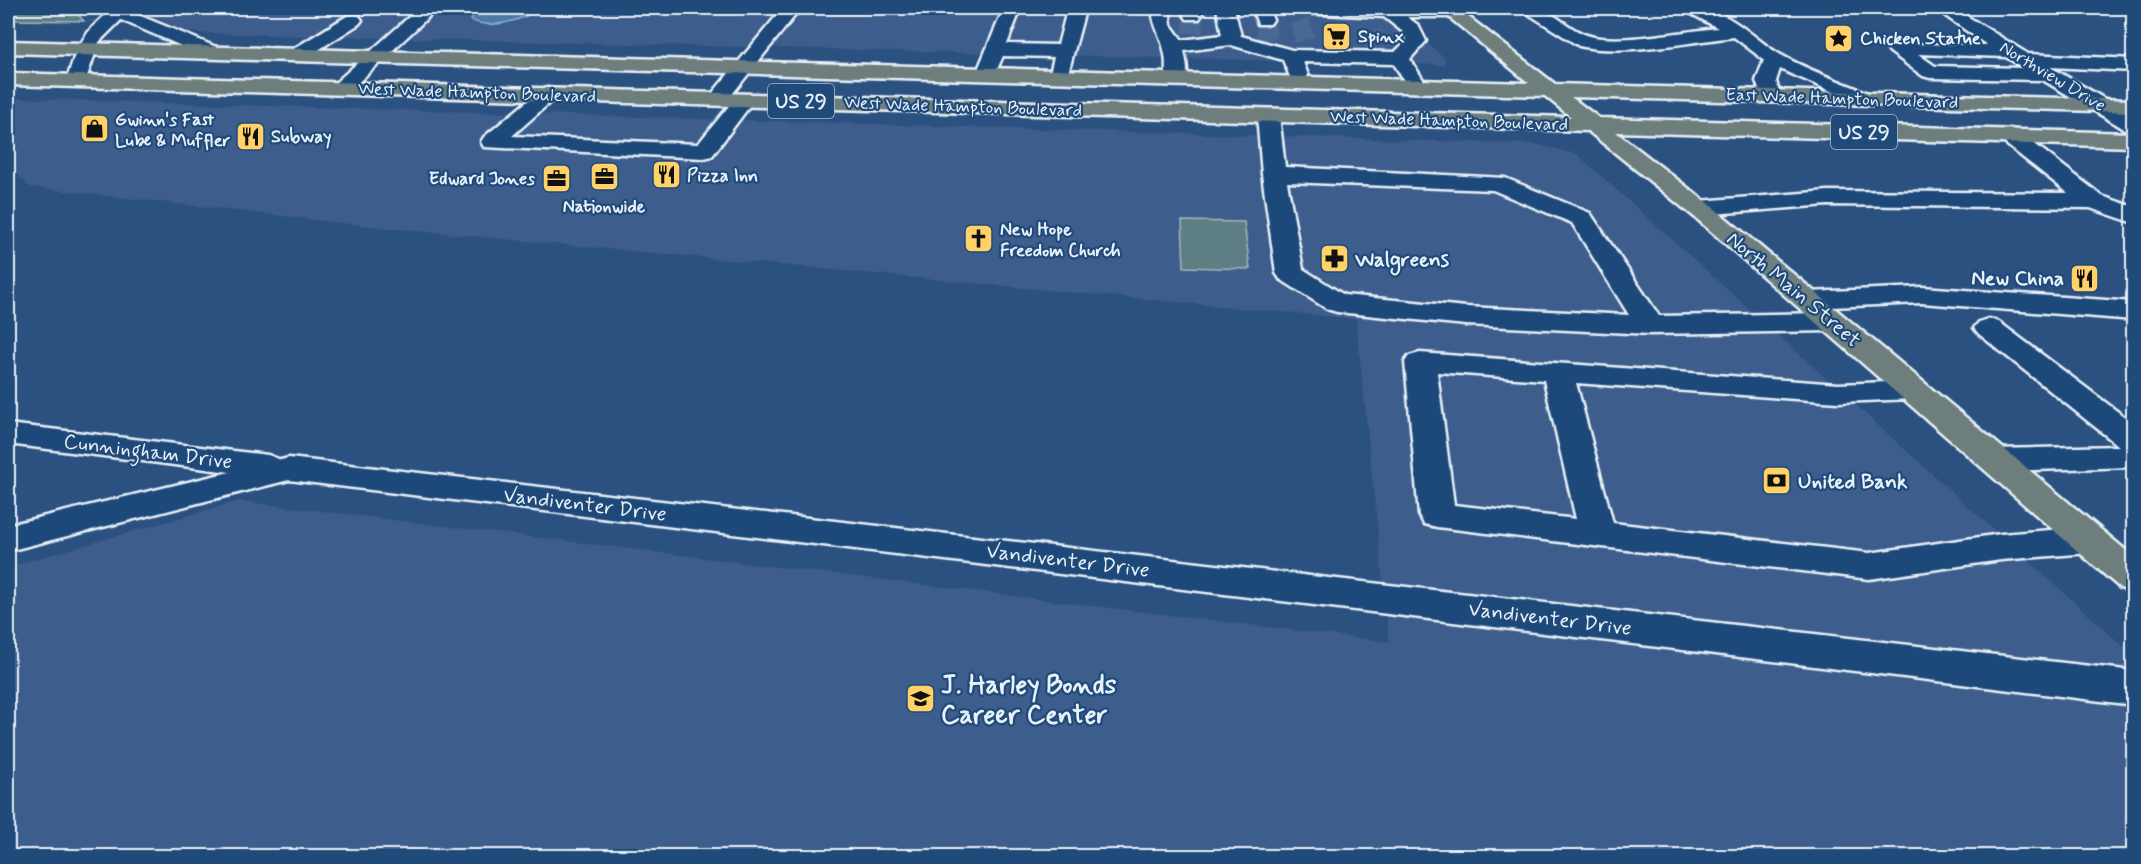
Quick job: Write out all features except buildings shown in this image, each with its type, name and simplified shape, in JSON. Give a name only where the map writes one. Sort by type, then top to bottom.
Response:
[{"type":"main road","name":"North Main Street","points":[[1450,10],[1699,208],[2133,578]]},
{"type":"main road","name":"West Wade Hampton Boulevard","points":[[8,47],[1551,89]]},
{"type":"main road","name":"West Wade Hampton Boulevard","points":[[8,79],[1594,124]]},
{"type":"main road","name":"East Wade Hampton Boulevard","points":[[1551,89],[2133,106]]},
{"type":"main road","name":"East Wade Hampton Boulevard","points":[[1594,124],[2133,140]]},
{"type":"street","points":[[340,88],[429,8]]},
{"type":"street","points":[[718,99],[792,8]]},
{"type":"street","points":[[986,74],[1012,8]]},
{"type":"street","points":[[1161,8],[1162,25],[1172,39],[1174,47],[1177,65],[1176,79]]},
{"type":"street","points":[[1226,8],[1232,39]]},
{"type":"street","points":[[1298,12],[1334,8],[1364,18],[1388,11],[1450,10]]},
{"type":"street","points":[[1528,8],[1586,42],[1610,45],[1738,31]]},
{"type":"street","points":[[1694,8],[1738,31],[1774,59],[1863,98]]},
{"type":"street","name":"Northview Drive","points":[[1942,8],[2133,125]]},
{"type":"street","points":[[77,81],[84,49],[94,32],[113,11],[149,24],[214,53]]},
{"type":"street","points":[[1174,47],[1196,25],[1232,39],[1277,49],[1309,48],[1386,53],[1417,41],[1412,29],[1388,11]]},
{"type":"street","points":[[1059,76],[1075,14]]},
{"type":"street","points":[[297,55],[353,20]]},
{"type":"street","points":[[2048,74],[1930,72],[1897,48],[2133,65]]},
{"type":"street","points":[[1277,49],[1300,82]]},
{"type":"street","points":[[996,50],[1065,51]]},
{"type":"street","points":[[1386,53],[1417,86]]},
{"type":"street","points":[[1770,96],[1766,81],[1774,59]]},
{"type":"street","points":[[548,94],[492,142],[704,151],[744,100]]},
{"type":"street","points":[[1268,115],[1274,174],[1290,273],[1337,303],[1466,316],[1650,325],[1833,322]]},
{"type":"street","points":[[2010,136],[2092,201],[2133,216]]},
{"type":"street","points":[[1274,174],[1497,183],[1581,218],[1650,325]]},
{"type":"street","points":[[1699,208],[1828,198],[2092,201]]},
{"type":"street","points":[[1808,300],[1922,295],[2133,311]]},
{"type":"street","points":[[2133,331],[2052,325],[1989,328],[2133,441]]},
{"type":"street","points":[[1913,390],[1838,393],[1420,362],[1437,515],[1869,566],[2001,547],[2089,540]]},
{"type":"street","points":[[1558,373],[1598,534]]},
{"type":"street","name":"Cunningham Drive","points":[[8,434],[289,469]]},
{"type":"street","points":[[1995,460],[2133,456]]},
{"type":"street","name":"Vandiventer Drive","points":[[8,538],[289,469],[2133,688]]},
{"type":"shaded area","points":[[181,8],[1385,8],[1446,59],[1444,65],[199,33],[84,21]]},
{"type":"shaded area","points":[[490,8],[542,8],[517,20],[498,24],[471,20],[475,14]]},
{"type":"shaded area","points":[[8,98],[1534,144],[1577,154],[2133,655],[2133,856],[8,856],[8,567],[239,501],[1389,642],[1356,319],[377,227],[30,187],[8,165]]},
{"type":"green space","points":[[8,8],[72,8],[84,21],[8,20]]},
{"type":"green space","points":[[1182,221],[1244,222],[1250,269],[1184,267]]},
{"type":"tunnel","points":[[1193,15],[1193,33]]},
{"type":"tunnel","points":[[1264,20],[1268,40]]},
{"type":"tunnel","points":[[1300,21],[1305,40]]},
{"type":"tunnel","points":[[1371,33],[1376,44]]},
{"type":"place","name":"Spinx","points":[[1337,36]]},
{"type":"place","name":"Chicken Statue","points":[[1839,38]]},
{"type":"place","name":"Gwinn's Fast Lube & Muffler","points":[[94,129]]},
{"type":"place","name":"Subway","points":[[250,136]]},
{"type":"place","name":"Pizza Inn","points":[[666,175]]},
{"type":"place","name":"Nationwide","points":[[604,177]]},
{"type":"place","name":"Edward Jones","points":[[556,178]]},
{"type":"place","name":"New Hope Freedom Church","points":[[979,239]]},
{"type":"place","name":"Walgreens","points":[[1334,259]]},
{"type":"place","name":"New China","points":[[2085,278]]},
{"type":"place","name":"United Bank","points":[[1777,481]]},
{"type":"place","name":"J. Harley Bonds Career Center","points":[[920,699]]}]
